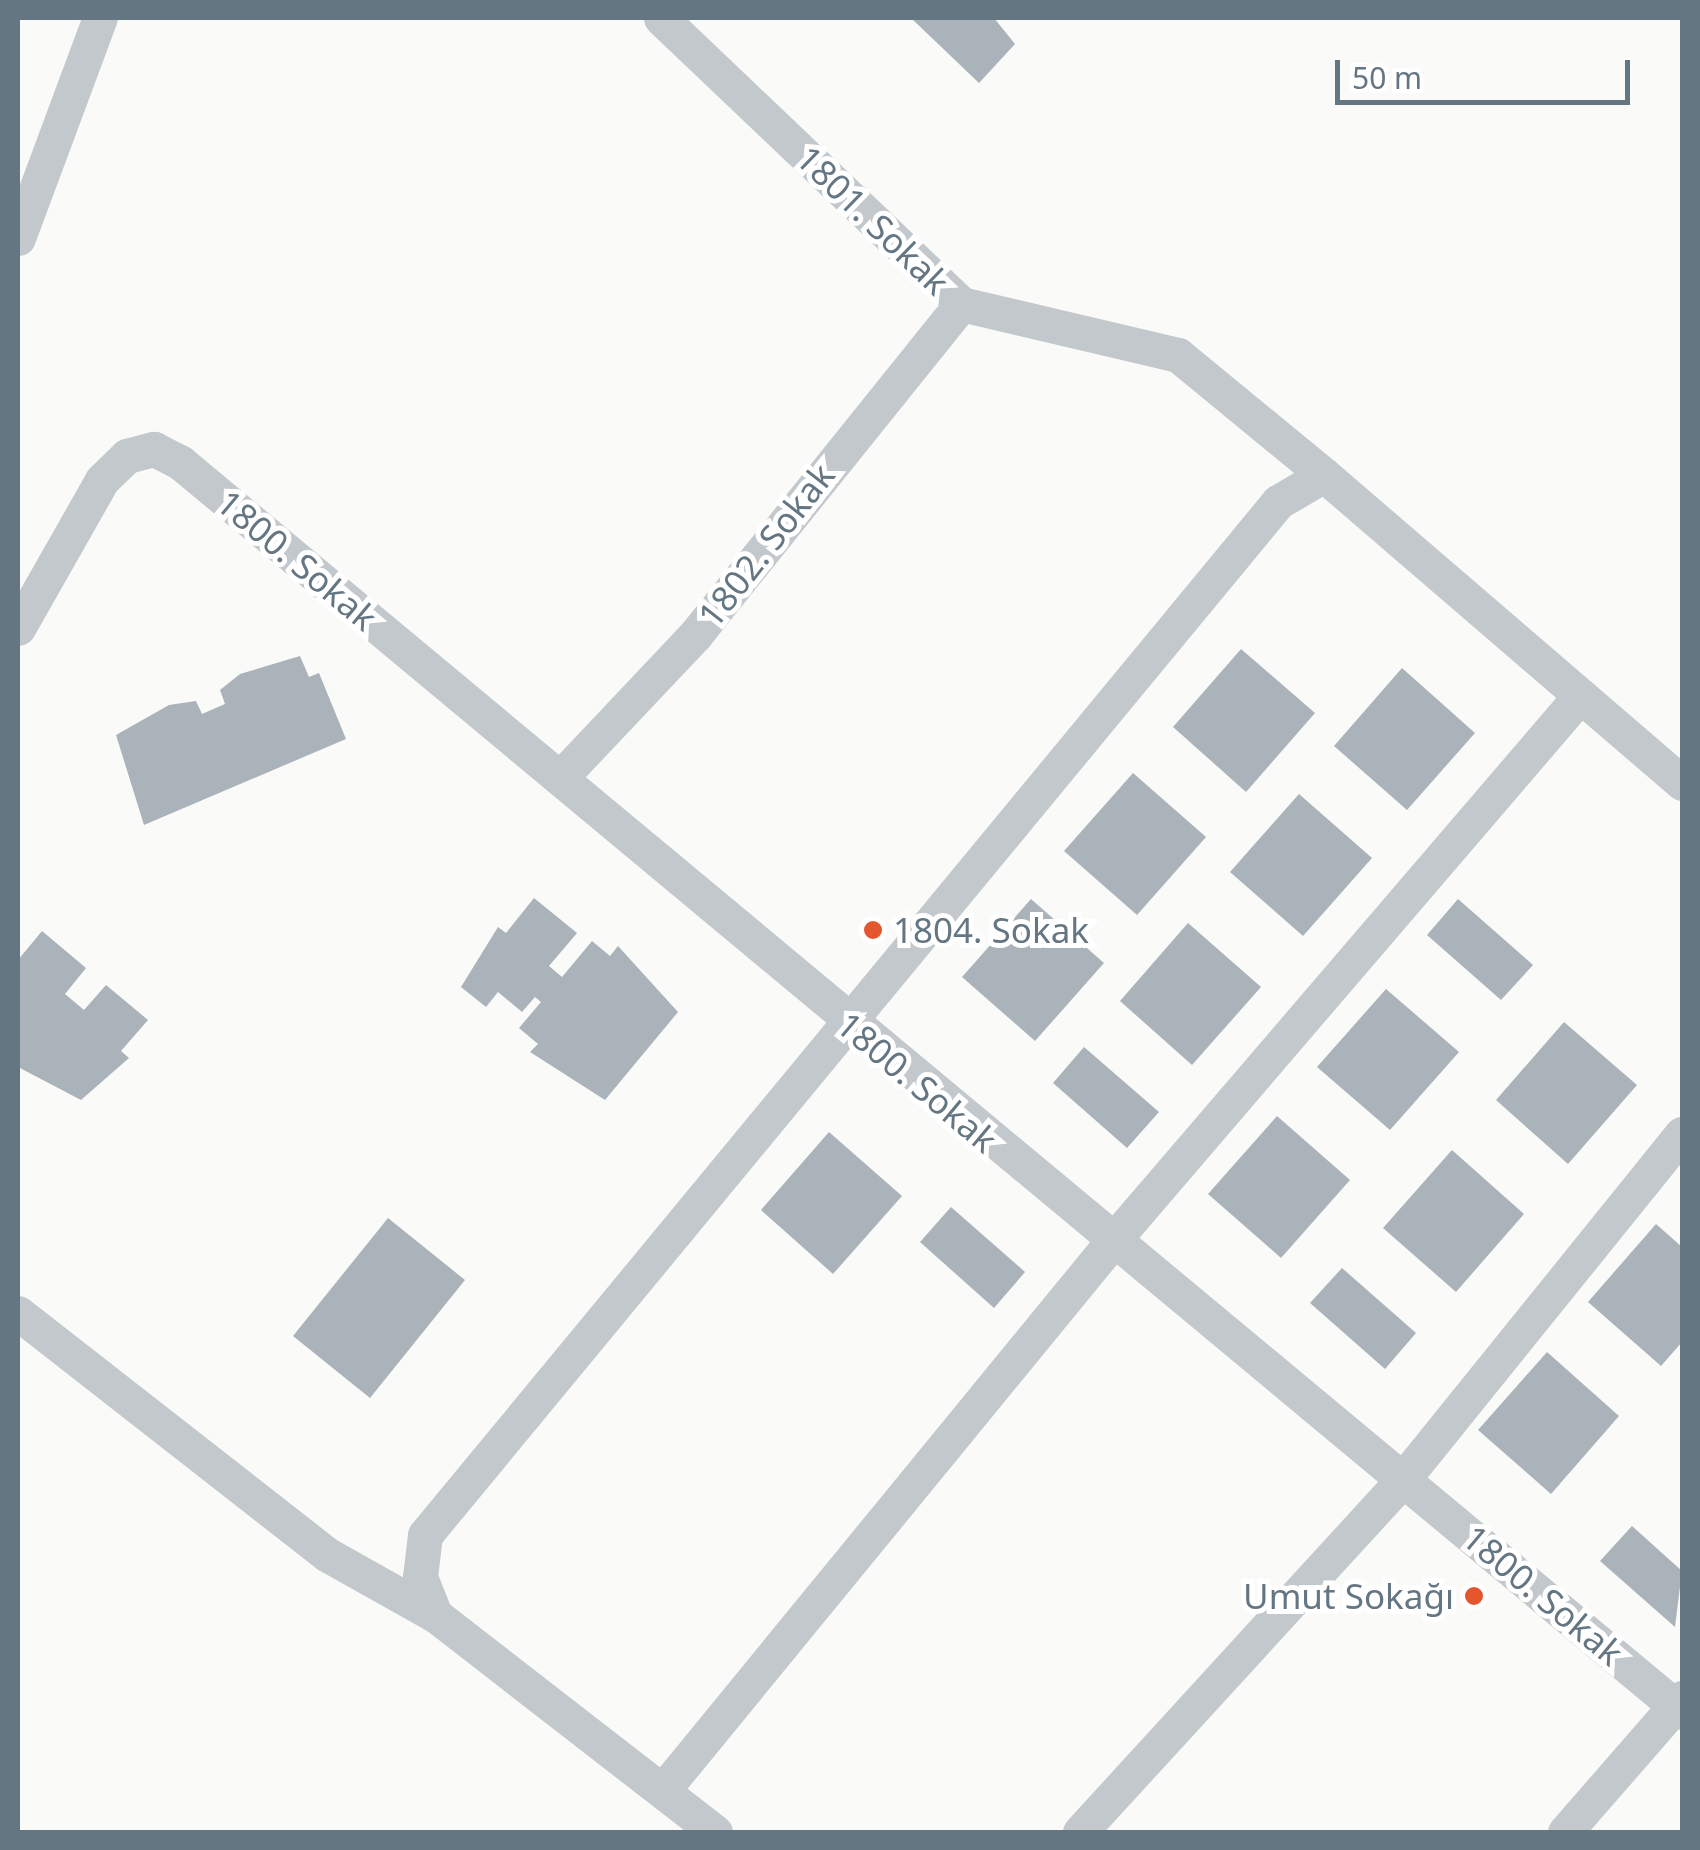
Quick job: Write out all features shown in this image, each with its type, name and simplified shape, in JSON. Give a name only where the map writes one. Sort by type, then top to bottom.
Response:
[{"type":"street","points":[[18,238],[100,18]]},
{"type":"street","name":"1801. Sokak","points":[[661,18],[960,304],[1178,355],[1324,475],[1682,784]]},
{"type":"street","name":"1802. Sokak","points":[[560,778],[696,634],[960,304]]},
{"type":"street","name":"1800. Sokak","points":[[18,628],[102,480],[127,456],[154,449],[560,778],[1110,1243],[1680,1705]]},
{"type":"street","points":[[434,1615],[420,1577],[425,1536],[452,1492],[848,1025],[1278,502],[1324,475]]},
{"type":"street","points":[[663,1790],[1110,1243],[1580,696]]},
{"type":"street","points":[[1080,1832],[1404,1478],[1682,1134]]},
{"type":"street","points":[[18,1314],[328,1554],[434,1615],[715,1832]]},
{"type":"street","points":[[1566,1832],[1680,1705]]},
{"type":"building","points":[[911,18],[994,18],[1015,44],[979,83]]},
{"type":"building","points":[[1241,649],[1315,713],[1246,792],[1173,727]]},
{"type":"building","points":[[300,656],[309,677],[319,673],[346,739],[144,825],[116,735],[169,705],[196,701],[202,714],[225,704],[220,690],[240,674]]},
{"type":"building","points":[[1402,668],[1475,733],[1407,810],[1334,746]]},
{"type":"building","points":[[1133,773],[1206,837],[1137,915],[1064,851]]},
{"type":"building","points":[[1299,794],[1372,858],[1303,936],[1230,872]]},
{"type":"building","points":[[534,898],[577,933],[549,966],[562,977],[592,941],[610,956],[618,946],[678,1012],[605,1100],[530,1052],[538,1044],[519,1028],[541,1002],[535,997],[522,1012],[498,992],[486,1007],[461,987],[498,927],[506,933]]},
{"type":"building","points":[[1031,899],[1104,963],[1035,1041],[962,977]]},
{"type":"building","points":[[1458,899],[1533,965],[1501,1000],[1427,935]]},
{"type":"building","points":[[1188,923],[1261,987],[1192,1065],[1120,1001]]},
{"type":"building","points":[[42,931],[86,968],[65,994],[84,1010],[106,985],[148,1020],[121,1051],[129,1058],[81,1100],[18,1067],[18,960]]},
{"type":"building","points":[[1386,989],[1459,1052],[1390,1130],[1317,1067]]},
{"type":"building","points":[[1564,1022],[1637,1085],[1568,1164],[1496,1100]]},
{"type":"building","points":[[1084,1047],[1159,1112],[1127,1148],[1053,1083]]},
{"type":"building","points":[[1277,1116],[1350,1180],[1281,1258],[1208,1194]]},
{"type":"building","points":[[829,1132],[902,1196],[833,1274],[761,1210]]},
{"type":"building","points":[[1452,1150],[1524,1214],[1456,1292],[1383,1228]]},
{"type":"building","points":[[951,1207],[1025,1272],[994,1308],[920,1242]]},
{"type":"building","points":[[388,1218],[465,1280],[370,1398],[293,1336]]},
{"type":"building","points":[[1656,1224],[1682,1247],[1682,1342],[1661,1366],[1588,1302]]},
{"type":"building","points":[[1342,1268],[1416,1333],[1385,1369],[1310,1303]]},
{"type":"building","points":[[1547,1352],[1619,1416],[1551,1494],[1478,1430]]},
{"type":"building","points":[[1632,1526],[1682,1571],[1675,1627],[1600,1561]]},
{"type":"place","name":"1804. Sokak","points":[[873,930]]},
{"type":"place","name":"Umut Sokağı","points":[[1474,1596]]}]
